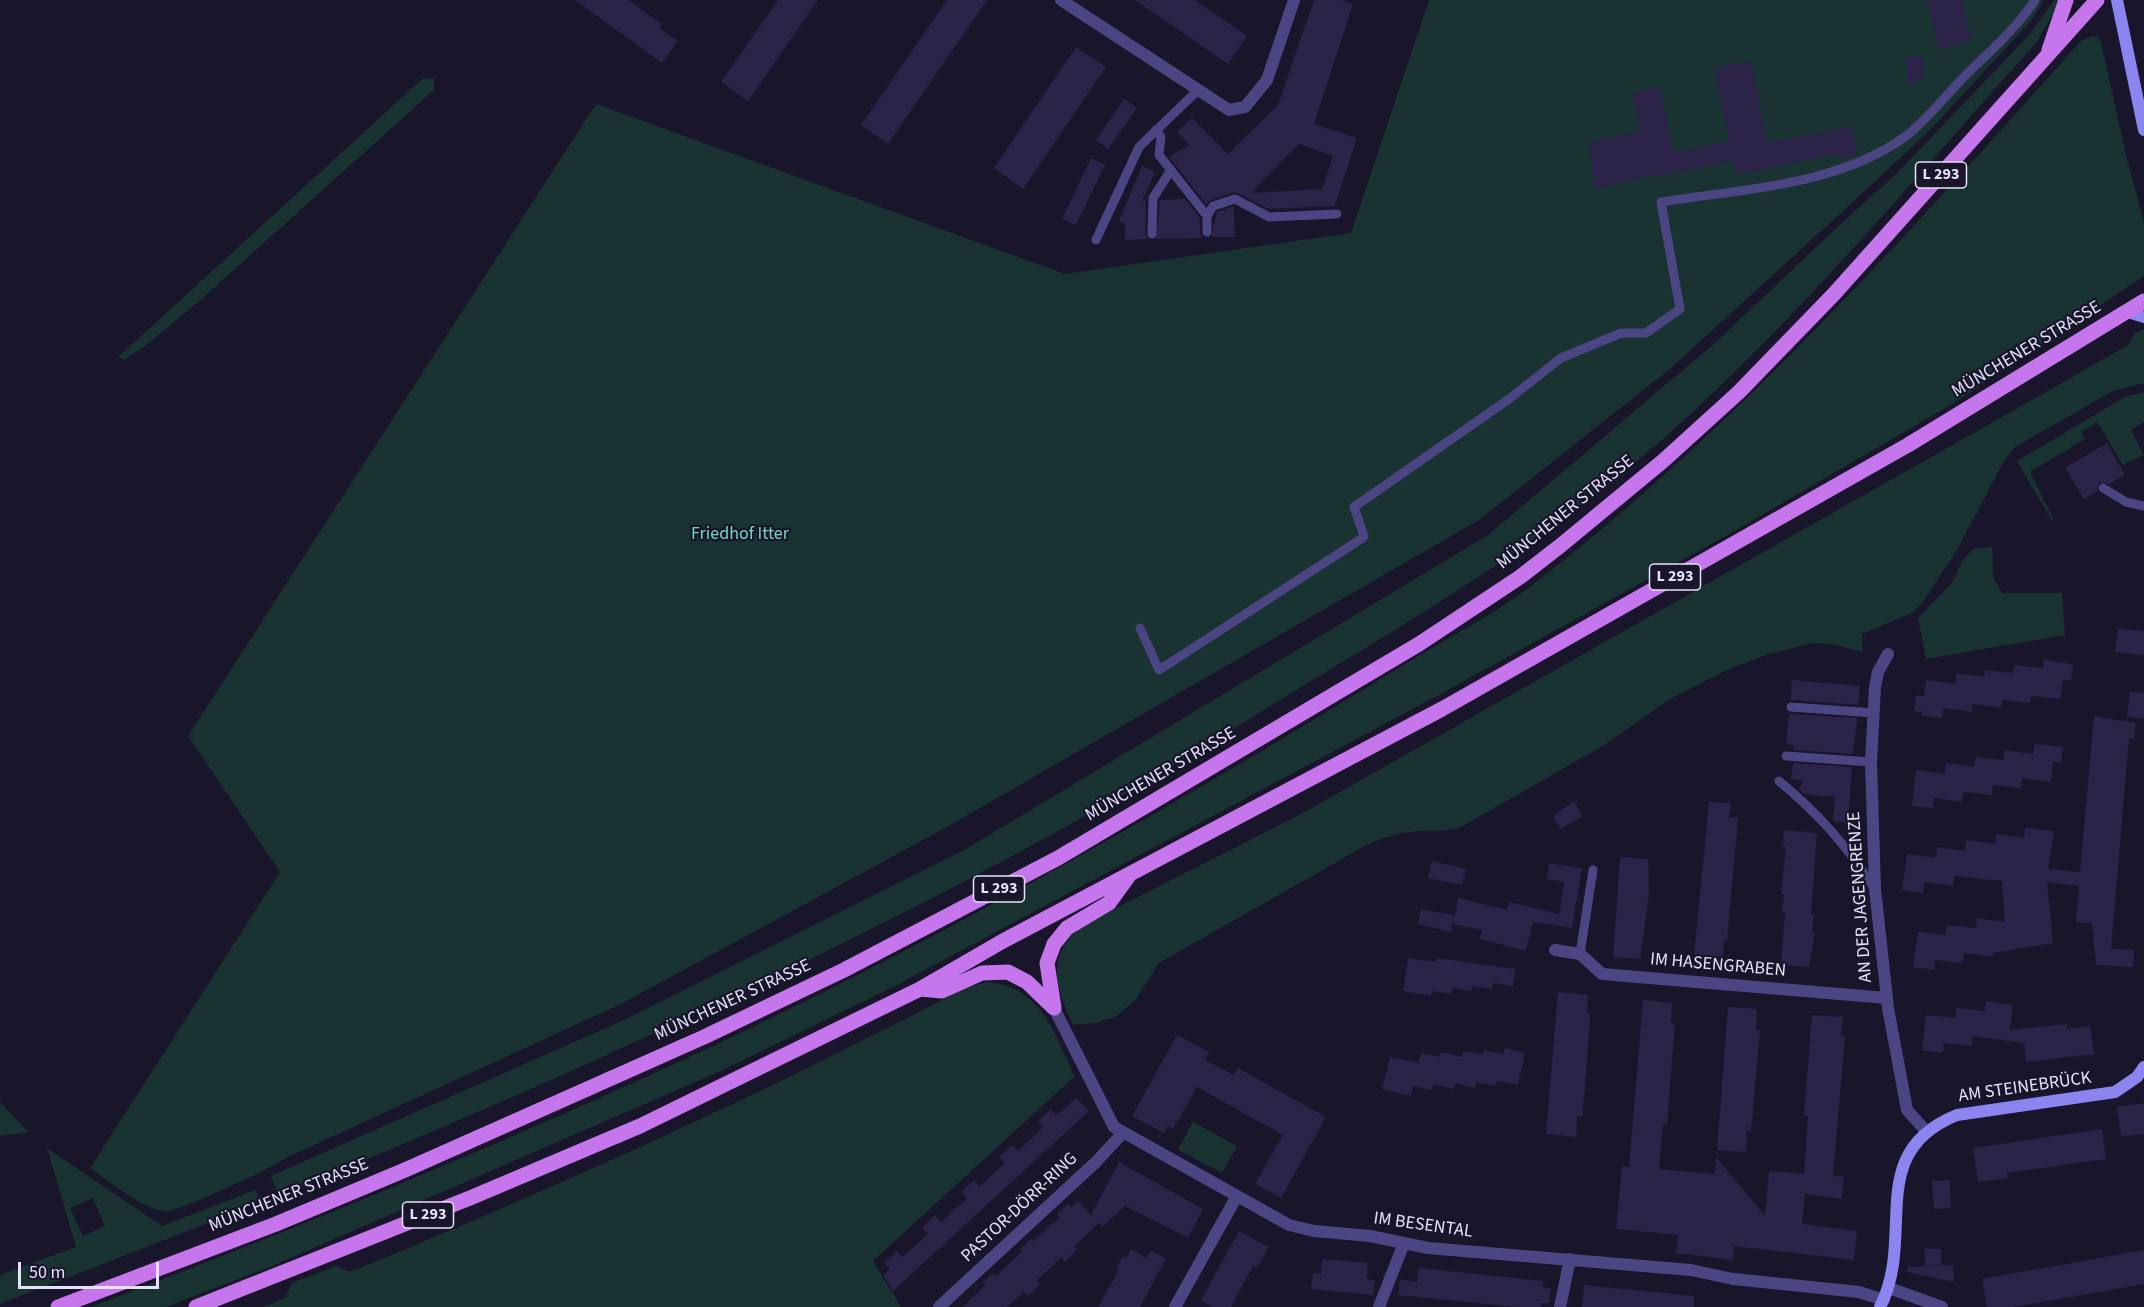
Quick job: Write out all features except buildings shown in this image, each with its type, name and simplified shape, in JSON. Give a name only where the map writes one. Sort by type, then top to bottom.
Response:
[{"type":"main road","points":[[2047,55],[2066,0]]},
{"type":"main road","name":"MÜNCHENER STRASSE","points":[[58,1307],[276,1224],[405,1170],[704,1037],[844,970],[1058,858],[1428,638],[1520,577],[1560,546],[1663,461],[1739,392],[1834,294],[2097,0]]},
{"type":"main road","name":"MÜNCHENER STRASSE","points":[[196,1307],[470,1198],[640,1126],[920,989],[1003,941],[1442,709],[1908,445],[2144,301]]},
{"type":"main road","points":[[1054,1008],[1047,963],[1054,944],[1067,928],[1109,903],[1131,874]]},
{"type":"main road","points":[[920,989],[942,991],[982,974],[1008,972],[1027,982],[1054,1008]]},
{"type":"street","points":[[1061,0],[1228,110],[1245,107],[1267,80],[1294,0]]},
{"type":"street","points":[[2117,0],[2144,130]]},
{"type":"street","points":[[2128,312],[2144,317]]},
{"type":"street","name":"AN DER JAGENGRENZE","points":[[1888,654],[1878,672],[1871,762],[1875,889],[1887,998],[1907,1110],[1926,1131]]},
{"type":"street","points":[[1555,950],[1580,954]]},
{"type":"street","name":"IM HASENGRABEN","points":[[1580,954],[1602,974],[1887,998]]},
{"type":"street","name":"IM BESENTAL","points":[[1054,1008],[1067,1030],[1109,1120],[1122,1134],[1299,1228],[1428,1248],[1652,1265],[1733,1279],[1859,1292],[1884,1298]]},
{"type":"street","name":"AM STEINEBRÜCK","points":[[1884,1298],[1902,1170],[1910,1147],[1926,1131],[1957,1115],[2115,1092],[2137,1077],[2144,1067]]},
{"type":"street","name":"PASTOR-DÖRR-RING","points":[[939,1307],[1096,1162],[1122,1134]]},
{"type":"street","points":[[1175,1307],[1237,1196]]},
{"type":"street","points":[[1379,1307],[1404,1243]]},
{"type":"street","points":[[1560,1307],[1570,1259]]},
{"type":"street","points":[[1884,1298],[1942,1307]]},
{"type":"lane","points":[[1140,628],[1159,670],[1361,539],[1364,536],[1354,507],[1509,399],[1562,358],[1621,333],[1646,333],[1680,309],[1661,202],[1783,182],[1835,170],[1881,151],[1908,134],[2008,34],[2035,0]]},
{"type":"lane","points":[[1096,240],[1139,147],[1197,91]]},
{"type":"lane","points":[[1156,130],[1161,137],[1159,155],[1207,216]]},
{"type":"lane","points":[[1152,234],[1153,198],[1171,170]]},
{"type":"lane","points":[[1207,232],[1207,216],[1213,206],[1235,199],[1269,217],[1337,214]]},
{"type":"lane","points":[[2103,488],[2126,502],[2144,506]]},
{"type":"lane","points":[[1791,707],[1874,713]]},
{"type":"lane","points":[[1786,756],[1871,762]]},
{"type":"lane","points":[[1779,781],[1814,810],[1846,844],[1875,889]]},
{"type":"lane","points":[[1580,954],[1593,870]]},
{"type":"green space","name":"Friedhof Itter","points":[[1429,0],[2044,0],[2030,22],[1929,131],[1842,212],[1670,369],[1479,520],[947,827],[621,1004],[288,1157],[227,1188],[166,1211],[147,1206],[90,1168],[280,872],[188,736],[596,104],[1065,274],[1351,233]]},
{"type":"green space","points":[[2054,0],[2061,0],[2037,42],[1870,230],[1740,367],[1649,451],[1602,490],[1502,562],[1156,776],[942,893],[834,948],[614,1052],[279,1196],[271,1176],[626,1019],[964,850],[1488,535],[1716,342],[1897,173],[2030,34]]},
{"type":"green space","points":[[2092,36],[2098,37],[2101,42],[2127,159],[2144,222],[2144,276],[1954,403],[1724,537],[1437,696],[895,986],[723,1070],[272,1266],[166,1307],[91,1307],[248,1246],[481,1150],[775,1017],[963,920],[1086,852],[1235,767],[1500,608],[1603,528],[1677,464],[1748,397],[1884,258],[2081,41]]},
{"type":"green space","points":[[434,78],[434,90],[197,303],[145,346],[125,359],[117,358],[422,79]]},
{"type":"green space","points":[[2144,329],[2144,383],[2113,391],[2015,447],[2003,463],[1957,550],[1922,603],[1912,613],[1862,634],[1863,652],[1832,644],[1813,643],[1769,654],[1729,669],[1670,699],[1606,744],[1463,826],[1446,830],[1402,833],[1363,847],[1159,963],[1136,999],[1117,1016],[1096,1023],[1073,1025],[1058,984],[1058,960],[1063,948],[1083,925],[1301,814],[2128,345],[2135,333]]},
{"type":"green space","points":[[2144,392],[2144,422],[2131,430],[2144,455],[2123,465],[2097,422],[2081,432],[2085,439],[2030,472],[2053,518],[2052,521],[2017,461],[2125,397]]},
{"type":"green space","points":[[1992,547],[1993,577],[2002,593],[2062,593],[2065,635],[1926,659],[1918,618],[1952,583],[1961,563],[1973,549]]},
{"type":"green space","points":[[986,982],[1005,985],[1021,992],[1033,1002],[1044,1014],[1052,1028],[1075,1076],[873,1261],[901,1307],[263,1307],[285,1298],[292,1283],[336,1266],[349,1271],[355,1270],[585,1172],[811,1066],[959,991]]},
{"type":"green space","points":[[0,1102],[28,1132],[0,1136]]},
{"type":"green space","points":[[1193,1122],[1237,1146],[1222,1173],[1178,1150]]},
{"type":"green space","points":[[47,1148],[162,1226],[255,1190],[262,1202],[0,1304],[0,1275],[76,1247]],"holes":[[[93,1198],[105,1226],[83,1236],[70,1208]]]}]
